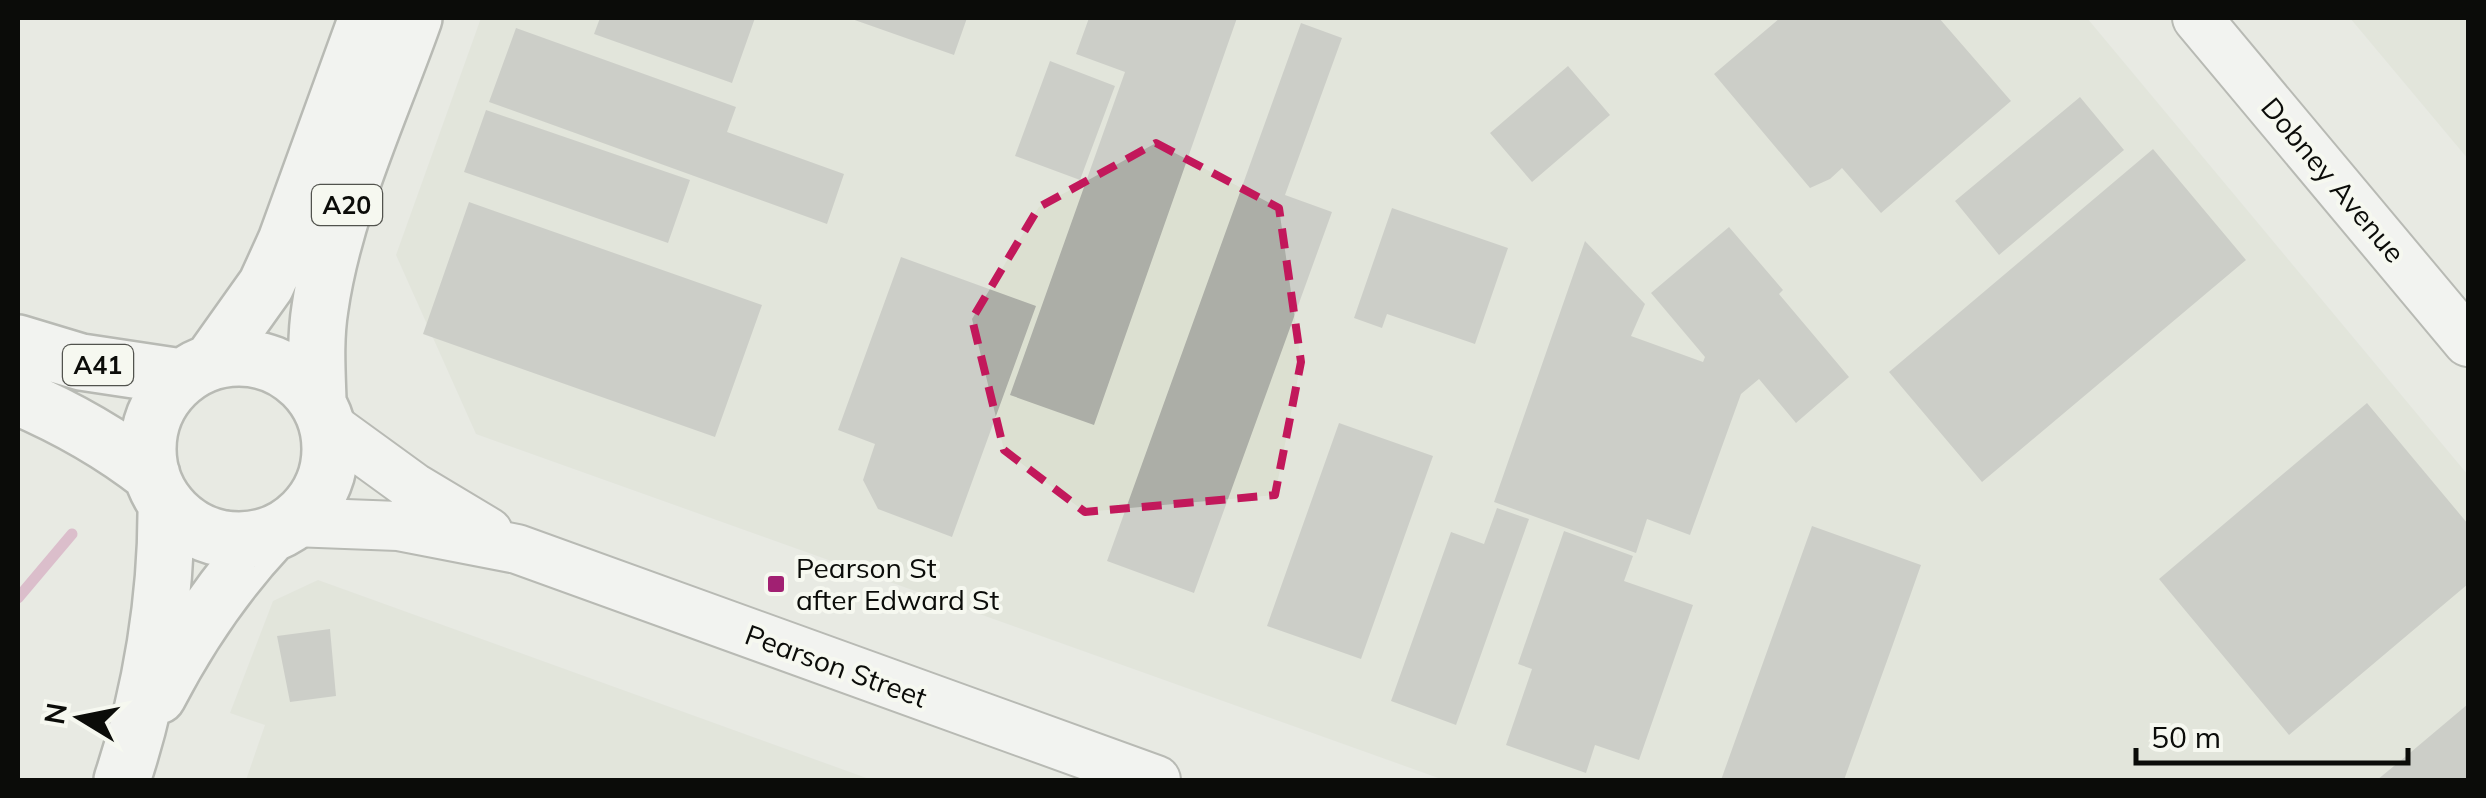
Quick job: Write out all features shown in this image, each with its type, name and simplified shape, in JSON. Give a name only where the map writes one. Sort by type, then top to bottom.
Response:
[{"type":"highway","name":"A20","points":[[129,760],[159,606],[166,544],[159,490],[147,454],[148,434],[156,411],[197,369],[266,285],[286,241],[367,18]]},
{"type":"highway","name":"A20","points":[[129,760],[200,622],[229,578],[312,503],[325,480],[331,454],[317,347],[326,273],[338,228],[414,18]]},
{"type":"highway","name":"A41","points":[[18,343],[130,372],[197,369],[239,360],[270,365],[298,378],[324,413]]},
{"type":"highway","name":"A41","points":[[18,397],[110,442],[184,521],[209,534],[236,540],[281,528]]},
{"type":"main road","name":"Dobney Avenue","points":[[2198,18],[2468,342]]},
{"type":"main road","name":"Pearson Street","points":[[324,413],[413,487],[516,549]]},
{"type":"main road","name":"Pearson Street","points":[[281,528],[398,526],[516,549],[1156,780]]},
{"type":"highlighted area","points":[[1156,143],[1279,208],[1301,362],[1275,495],[1085,512],[1004,450],[972,319],[1039,207]]},
{"type":"shaded area","points":[[481,18],[2087,18],[2468,475],[2468,780],[1444,780],[476,434],[396,255]]},
{"type":"shaded area","points":[[2350,18],[2468,18],[2468,159]]},
{"type":"shaded area","points":[[318,580],[872,780],[246,780],[265,725],[230,713],[273,601]]},
{"type":"building","points":[[600,18],[755,18],[732,83],[594,34]]},
{"type":"building","points":[[849,18],[967,18],[954,55]]},
{"type":"building","points":[[1089,18],[1237,18],[1094,425],[1010,395],[1125,72],[1076,54]]},
{"type":"building","points":[[1780,18],[1939,18],[2011,101],[1881,213],[1842,168],[1810,188],[1714,74]]},
{"type":"building","points":[[1301,23],[1342,38],[1285,195],[1332,212],[1194,593],[1107,561]]},
{"type":"building","points":[[516,28],[736,107],[727,132],[844,174],[827,224],[489,102]]},
{"type":"building","points":[[1050,61],[1115,86],[1080,180],[1015,156]]},
{"type":"building","points":[[1568,66],[1610,115],[1532,182],[1490,133]]},
{"type":"building","points":[[2080,97],[2124,150],[1999,255],[1955,201]]},
{"type":"building","points":[[486,110],[690,180],[668,243],[464,172]]},
{"type":"building","points":[[2153,149],[2246,260],[1982,482],[1889,372]]},
{"type":"building","points":[[469,202],[762,305],[715,437],[423,334]]},
{"type":"building","points":[[1392,208],[1508,248],[1475,344],[1387,314],[1382,328],[1354,318]]},
{"type":"building","points":[[1729,227],[1849,377],[1796,423],[1759,379],[1741,394],[1690,535],[1647,519],[1636,553],[1494,502],[1585,241],[1645,304],[1631,336],[1703,362],[1705,357],[1651,293]]},
{"type":"building","points":[[901,257],[1036,306],[952,537],[878,509],[863,480],[875,444],[838,430]]},
{"type":"building","points":[[2367,403],[2468,524],[2468,584],[2289,735],[2159,579]]},
{"type":"building","points":[[1339,423],[1433,456],[1361,659],[1267,626]]},
{"type":"building","points":[[1497,508],[1529,519],[1456,725],[1391,701],[1451,532],[1484,544]]},
{"type":"building","points":[[1812,526],[1921,565],[1892,647],[1844,780],[1721,780]]},
{"type":"building","points":[[1564,531],[1633,556],[1624,581],[1693,605],[1639,760],[1595,745],[1586,773],[1506,745],[1532,669],[1518,664]]},
{"type":"building","points":[[330,629],[336,696],[290,702],[277,636]]},
{"type":"building","points":[[2468,704],[2468,780],[2377,780],[2411,752]]},
{"type":"waterway","points":[[18,598],[72,534]]},
{"type":"place","name":"Pearson St after Edward St","points":[[776,584]]}]
